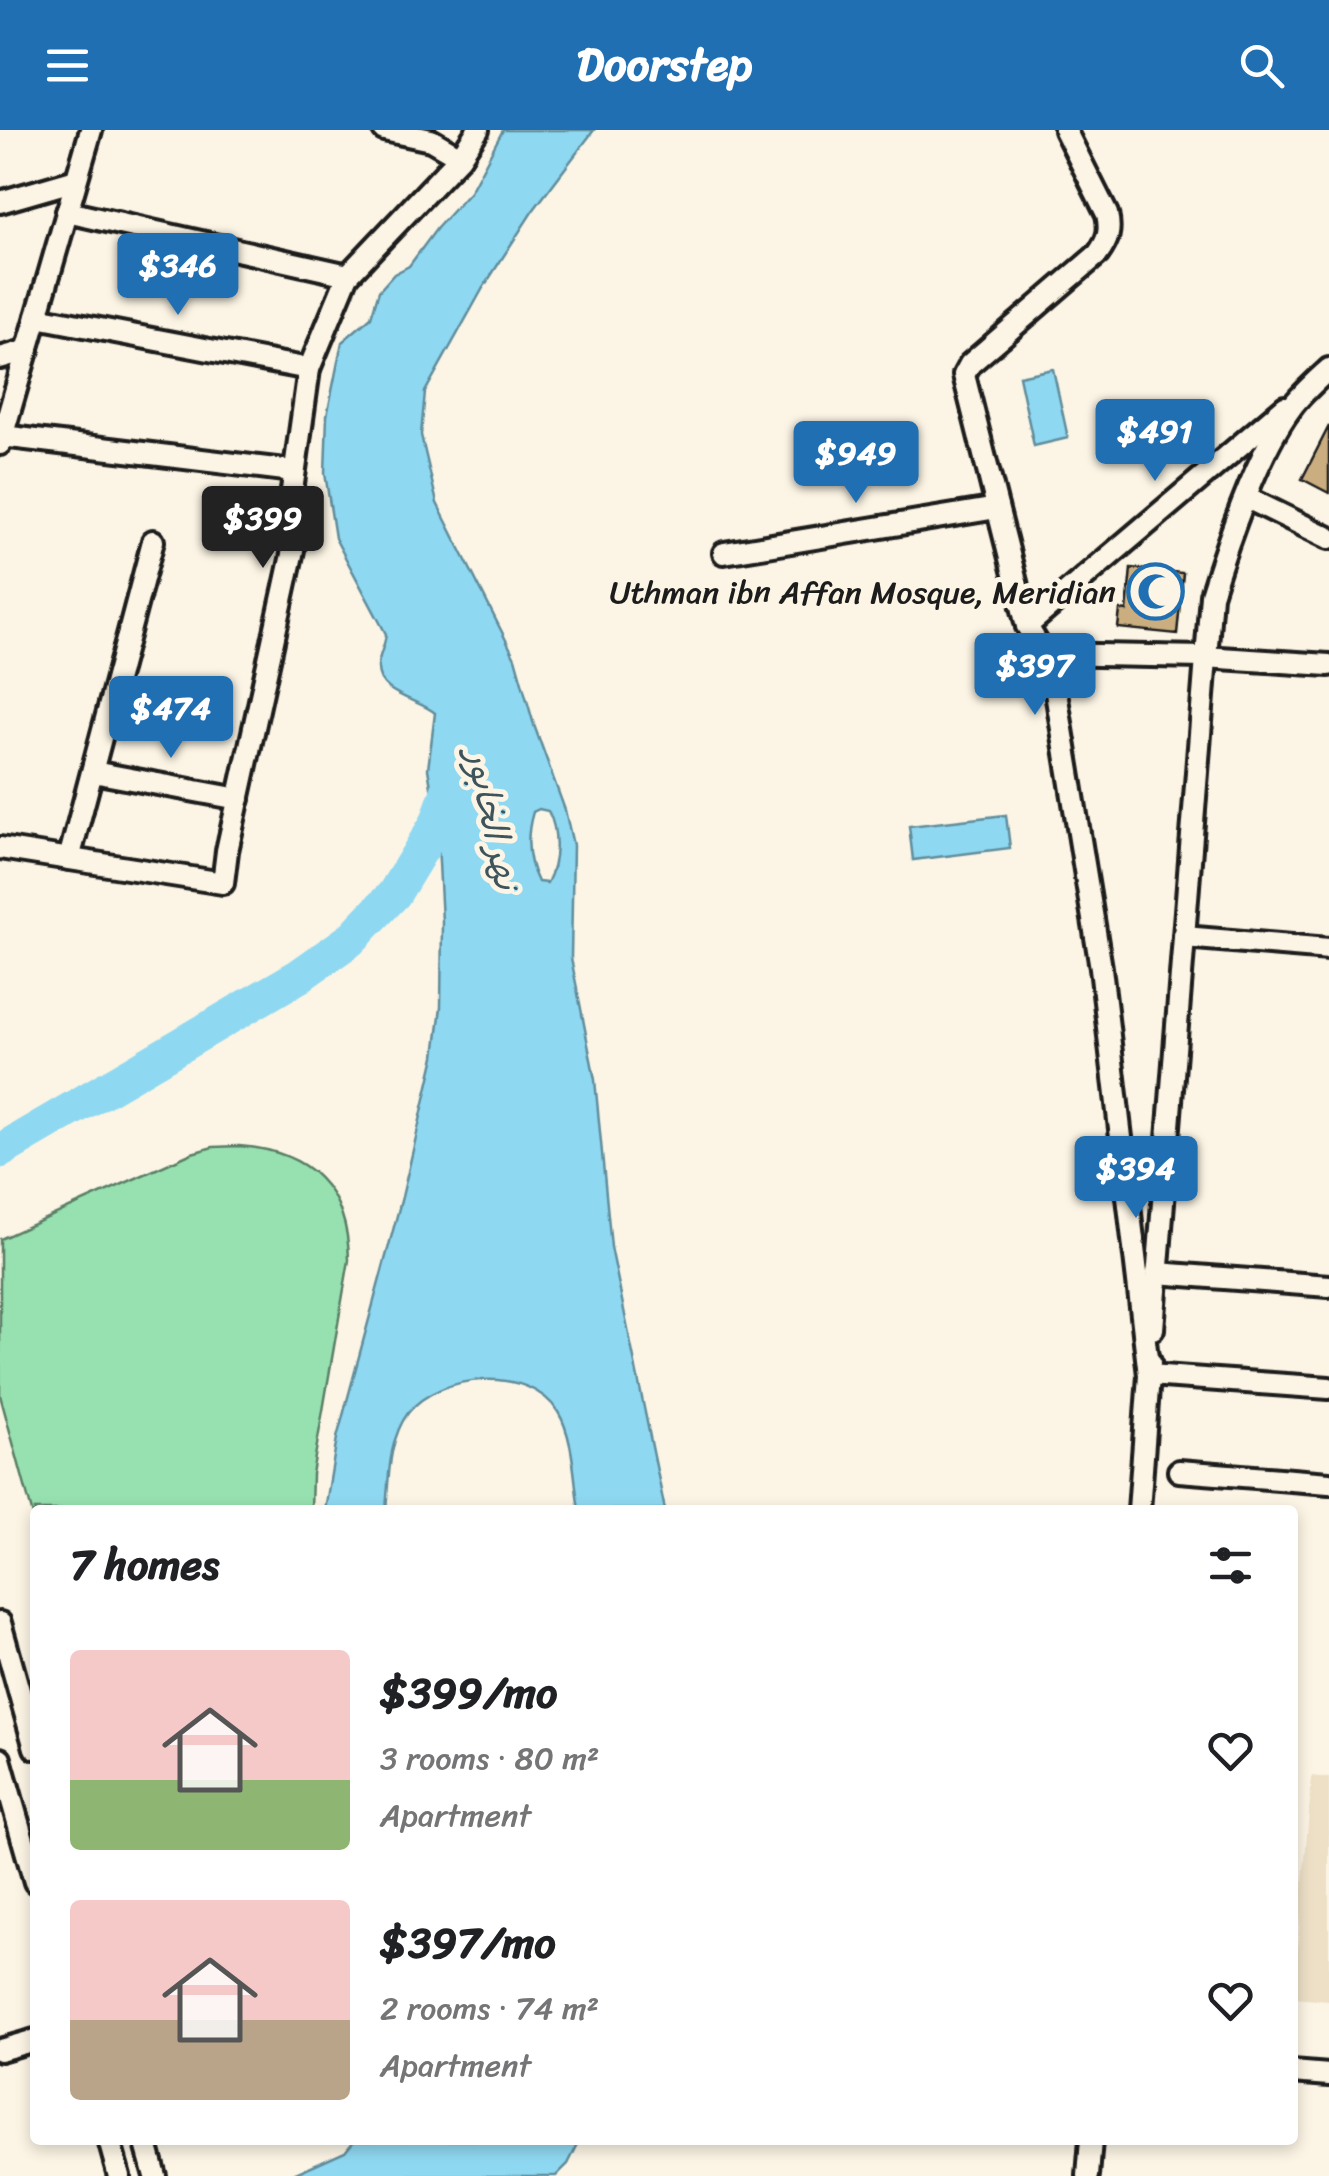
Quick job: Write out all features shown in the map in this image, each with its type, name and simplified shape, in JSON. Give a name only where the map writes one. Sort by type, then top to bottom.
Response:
[{"type":"street","points":[[384,130],[430,135],[460,157]]},
{"type":"street","points":[[0,848],[223,883],[293,550],[289,512],[292,471],[309,369],[348,275],[460,157],[478,130]]},
{"type":"street","points":[[1066,130],[1107,214],[1107,242],[970,364],[964,375],[1027,626],[1052,668],[1102,968],[1149,1374]]},
{"type":"street","points":[[87,135],[1,440],[292,471]]},
{"type":"street","points":[[0,202],[76,180]]},
{"type":"street","points":[[67,212],[348,275]]},
{"type":"street","points":[[36,316],[309,369]]},
{"type":"street","points":[[0,358],[28,350]]},
{"type":"street","points":[[1027,626],[1323,374]]},
{"type":"street","points":[[1139,1505],[1211,596],[1276,432],[1291,407],[1323,374]]},
{"type":"street","points":[[1247,498],[1329,538]]},
{"type":"street","points":[[724,552],[997,508]]},
{"type":"street","points":[[69,859],[153,541]]},
{"type":"street","points":[[1044,654],[1204,657],[1329,665]]},
{"type":"street","points":[[94,772],[239,798]]},
{"type":"street","points":[[1184,936],[1329,949]]},
{"type":"street","points":[[1158,1273],[1329,1286]]},
{"type":"street","points":[[1149,1374],[1329,1388]]},
{"type":"street","points":[[1179,1471],[1329,1483]]},
{"type":"street","points":[[0,1623],[30,1730]]},
{"type":"street","points":[[0,1759],[30,1864]]},
{"type":"street","points":[[0,2050],[30,2041]]},
{"type":"street","points":[[1298,2072],[1329,2075]]},
{"type":"street","points":[[110,2145],[119,2176]]},
{"type":"street","points":[[146,2145],[155,2176]]},
{"type":"street","points":[[1088,2176],[1090,2145]]},
{"type":"shaded area","points":[[1312,1776],[1329,1778],[1329,2001],[1298,1998],[1298,1940]]},
{"type":"green space","points":[[213,1147],[264,1149],[286,1156],[320,1178],[341,1213],[349,1260],[312,1474],[311,1505],[30,1505],[0,1395],[0,1239]]},
{"type":"water","name":"نهر الخابور","points":[[503,130],[594,130],[532,212],[483,288],[425,392],[421,435],[437,503],[515,658],[573,845],[571,958],[595,1080],[611,1247],[664,1505],[578,1505],[570,1447],[558,1412],[527,1387],[484,1380],[440,1389],[408,1413],[393,1447],[386,1505],[326,1505],[337,1438],[402,1197],[435,1056],[441,1007],[442,922],[437,823],[428,769],[435,713],[391,690],[380,676],[378,663],[386,634],[335,538],[325,473],[327,416],[342,342],[371,317],[379,291],[394,274],[409,266],[470,192]],"holes":[[[548,811],[554,828],[553,866],[547,883],[538,882],[530,856],[533,812]]]},
{"type":"water","points":[[1053,369],[1068,438],[1034,446],[1019,376]]},
{"type":"water","points":[[1006,815],[1010,848],[913,860],[909,826]]},
{"type":"water","points":[[350,2145],[578,2145],[568,2164],[556,2176],[289,2176],[345,2151]]},
{"type":"building","points":[[1329,426],[1329,493],[1302,479]]},
{"type":"building","name":"Uthman ibn Affan Mosque, Meridian","points":[[1131,568],[1183,573],[1177,634],[1118,628],[1120,610],[1127,611]]},
{"type":"waterway","name":"نهر الخابور","points":[[0,1151],[299,976],[350,940],[394,894],[437,823],[452,780]]},
{"type":"place","name":"Uthman ibn Affan Mosque, Meridian","points":[[1155,592]]}]
